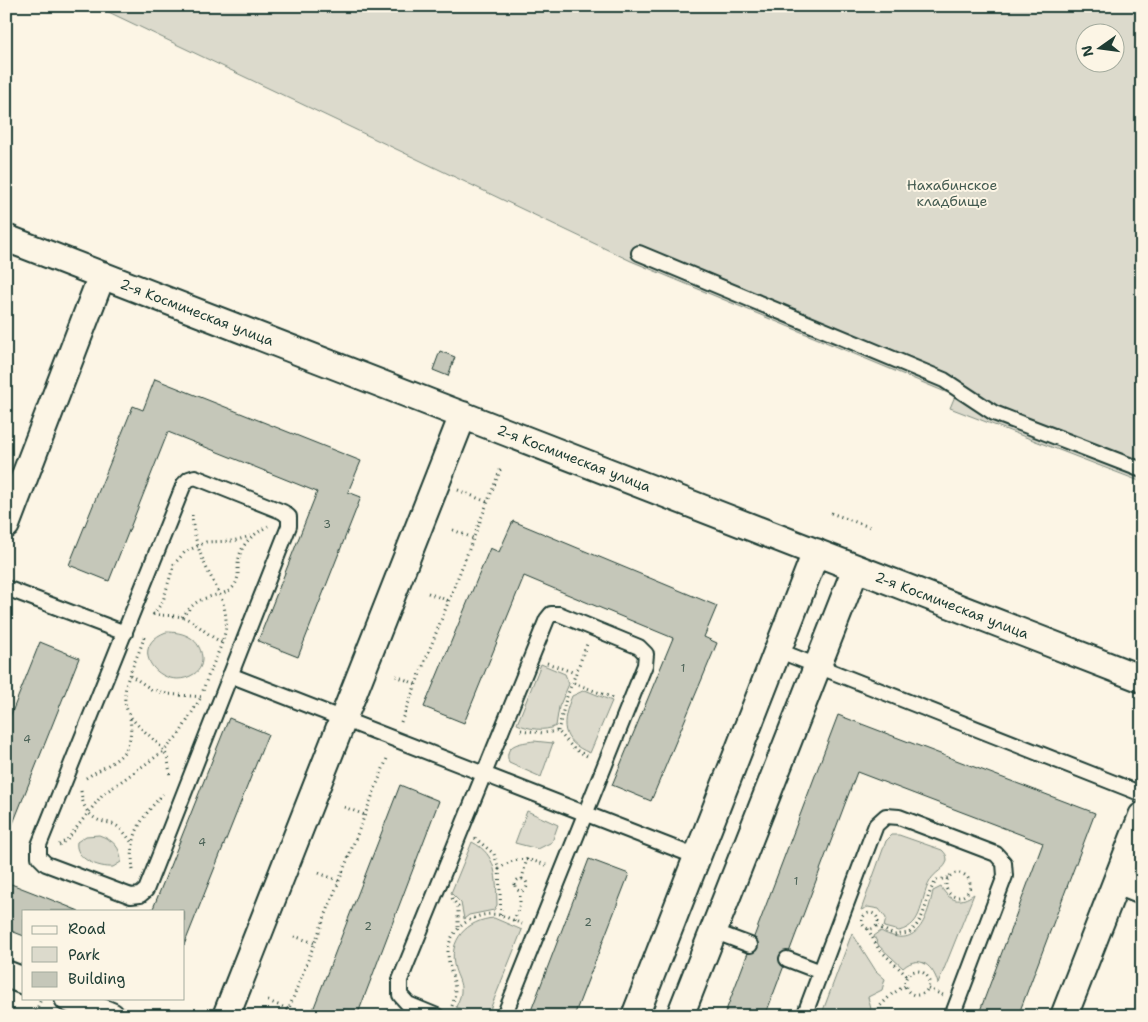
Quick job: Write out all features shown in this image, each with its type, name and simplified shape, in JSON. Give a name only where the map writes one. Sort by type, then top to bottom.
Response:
[{"type":"street","name":"2-я Космическая улица","points":[[6,238],[1142,680]]},
{"type":"street","points":[[6,525],[102,275]]},
{"type":"street","points":[[226,1016],[464,415]]},
{"type":"street","points":[[635,1016],[816,552]]},
{"type":"street","points":[[680,1016],[856,568]]},
{"type":"street","points":[[1064,1016],[1142,816]]},
{"type":"street","points":[[1117,881],[1142,891]]},
{"type":"street","points":[[6,974],[22,980]]},
{"type":"street","points":[[73,1000],[112,1016]]},
{"type":"lane","points":[[639,253],[944,380],[994,413],[1142,470]]},
{"type":"lane","points":[[195,477],[283,512],[289,517],[289,526],[146,890],[140,895],[131,896],[46,864],[39,857],[39,845],[184,484],[189,478],[195,477]]},
{"type":"lane","points":[[6,588],[125,633]]},
{"type":"lane","points":[[437,1016],[408,1004],[400,995],[400,980],[547,619],[551,614],[559,614],[639,647],[646,654],[645,665],[504,1016]]},
{"type":"lane","points":[[777,650],[1142,794]]},
{"type":"lane","points":[[230,675],[697,856]]},
{"type":"lane","points":[[804,1016],[876,825],[886,816],[899,817],[996,854],[1004,863],[1005,876],[952,1016]]},
{"type":"lane","points":[[713,931],[750,945]]},
{"type":"lane","points":[[787,959],[821,972]]},
{"type":"path","points":[[39,857],[51,852],[66,840],[102,795],[164,751],[180,733],[201,696],[207,675],[222,643],[226,626],[221,595],[197,545],[189,478]]},
{"type":"path","points":[[437,482],[488,502]]},
{"type":"path","points":[[831,513],[872,528]]},
{"type":"path","points":[[150,622],[163,601],[174,564],[185,552],[206,542],[233,541],[251,536],[289,517]]},
{"type":"path","points":[[453,530],[473,538]]},
{"type":"path","points":[[182,617],[192,605],[205,598],[221,595],[234,587],[239,576],[242,548],[251,536]]},
{"type":"path","points":[[428,593],[449,601]]},
{"type":"path","points":[[137,603],[154,614],[182,617],[222,643],[241,649]]},
{"type":"path","points":[[558,731],[566,699],[574,683],[575,673],[593,628]]},
{"type":"path","points":[[132,844],[124,831],[113,824],[98,820],[88,813],[82,803],[81,790],[86,778],[111,765],[121,756],[130,742],[132,731],[130,716],[124,699],[125,685],[141,651],[146,630]]},
{"type":"path","points":[[531,656],[575,673]]},
{"type":"path","points":[[114,660],[130,675],[151,689],[167,694],[201,696],[220,702]]},
{"type":"path","points":[[396,676],[416,684]]},
{"type":"path","points":[[574,683],[630,704]]},
{"type":"path","points":[[130,716],[164,751],[169,764],[170,778],[164,793],[142,818],[132,844],[134,878],[140,895]]},
{"type":"path","points":[[503,726],[528,732],[558,731]]},
{"type":"path","points":[[558,731],[574,749],[605,765]]},
{"type":"path","points":[[344,807],[365,815]]},
{"type":"path","points":[[460,832],[486,845],[494,854],[499,869],[501,915]]},
{"type":"path","points":[[499,869],[514,859],[527,858],[563,870]]},
{"type":"path","points":[[514,921],[520,904],[520,892],[515,884],[522,879],[527,858]]},
{"type":"path","points":[[868,929],[877,926],[894,935],[909,933],[923,918],[932,886],[937,880],[948,878],[957,872],[964,873],[969,878],[971,885],[968,892],[962,896],[950,893],[947,888],[948,878]]},
{"type":"path","points":[[319,873],[339,881]]},
{"type":"path","points":[[520,892],[525,891],[528,886],[527,881],[522,879]]},
{"type":"path","points":[[436,891],[453,898],[458,907],[458,928],[448,952],[456,982],[456,995],[451,1009]]},
{"type":"path","points":[[877,926],[878,920],[875,915],[869,913],[863,919],[863,923],[878,948],[907,976]]},
{"type":"path","points":[[458,928],[477,916],[501,915],[538,931]]},
{"type":"path","points":[[294,936],[314,944]]},
{"type":"path","points":[[870,1016],[892,994],[905,986],[907,976],[915,971],[922,972],[928,977],[930,984],[921,995],[914,995],[905,986]]},
{"type":"path","points":[[34,1016],[40,1000]]},
{"type":"path","points":[[268,1001],[288,1009]]},
{"type":"green space","name":"Нахабинское кладбище","points":[[96,6],[1142,6],[1142,482],[950,408],[955,396],[631,261]]},
{"type":"green space","points":[[166,632],[185,635],[191,638],[198,646],[201,651],[202,661],[201,666],[194,674],[182,679],[171,678],[160,674],[153,666],[148,658],[148,648],[154,639]]},
{"type":"green space","points":[[541,664],[565,674],[569,684],[559,707],[556,726],[542,729],[517,724]]},
{"type":"green space","points":[[585,690],[612,701],[590,753],[573,743],[568,737],[565,723],[572,696]]},
{"type":"green space","points":[[534,741],[553,743],[541,777],[509,763],[508,752],[511,748],[518,744]]},
{"type":"green space","points":[[527,811],[558,825],[552,842],[538,849],[515,843]]},
{"type":"green space","points":[[99,835],[112,842],[120,852],[121,862],[113,867],[95,864],[83,858],[79,853],[77,842],[86,836]]},
{"type":"green space","points":[[892,835],[899,835],[942,850],[947,858],[944,866],[930,881],[917,917],[907,928],[899,931],[884,927],[886,918],[879,909],[868,907],[861,910],[886,841]]},
{"type":"green space","points":[[472,842],[487,854],[494,868],[497,905],[494,910],[469,915],[464,919],[461,903],[451,893]]},
{"type":"green space","points":[[941,887],[948,896],[956,900],[964,899],[974,894],[938,984],[933,972],[925,964],[915,962],[903,968],[879,946],[874,936],[881,931],[893,936],[903,937],[912,935],[923,921],[933,891]]},
{"type":"green space","points":[[494,918],[522,930],[489,1012],[479,1016],[456,1007],[461,989],[453,959],[454,949],[461,933],[468,927]]},
{"type":"green space","points":[[852,933],[876,971],[885,979],[882,990],[868,997],[871,1009],[863,1016],[821,1016]]},
{"type":"building","points":[[440,351],[455,357],[448,376],[433,370]]},
{"type":"building","points":[[155,379],[361,461],[348,492],[361,497],[298,657],[258,641],[317,492],[168,432],[109,581],[69,565],[133,406],[143,410]]},
{"type":"building","points":[[513,521],[717,606],[704,637],[717,643],[651,801],[612,785],[673,638],[524,576],[464,723],[424,707],[490,548],[499,552]]},
{"type":"building","points":[[40,642],[79,658],[6,841],[6,727]]},
{"type":"building","points":[[838,715],[1095,813],[1018,1016],[978,1016],[1043,843],[857,772],[765,1016],[724,1016]]},
{"type":"building","points":[[229,718],[268,734],[185,942],[185,910],[152,910]]},
{"type":"building","points":[[400,785],[439,801],[357,1016],[311,1015]]},
{"type":"building","points":[[589,859],[629,874],[574,1016],[529,1016]]},
{"type":"building","points":[[6,882],[76,910],[22,910],[22,935],[6,929]]}]
